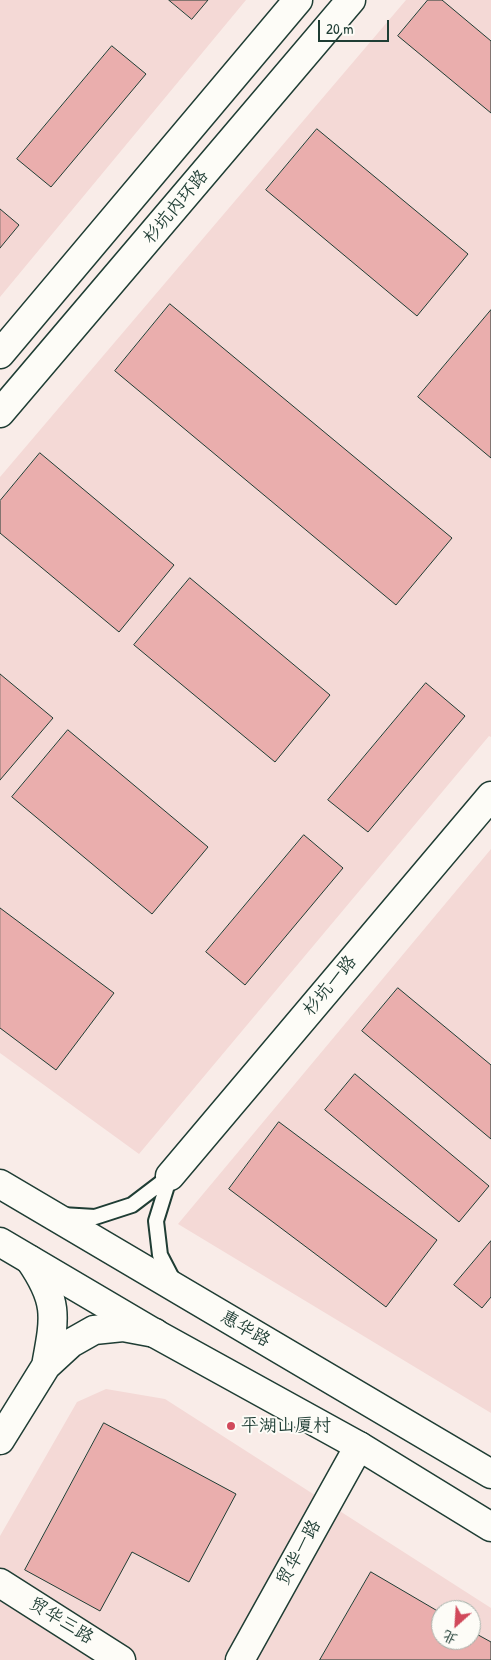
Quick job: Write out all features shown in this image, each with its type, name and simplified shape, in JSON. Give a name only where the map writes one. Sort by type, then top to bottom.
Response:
[{"type":"street","points":[[0,354],[298,0]]},
{"type":"street","name":"杉坑内环路","points":[[0,413],[351,0]]},
{"type":"street","name":"杉坑一路","points":[[170,1176],[491,796]]},
{"type":"street","name":"惠华路","points":[[0,1184],[491,1474]]},
{"type":"street","points":[[0,1242],[156,1334],[359,1446],[491,1526]]},
{"type":"street","points":[[30,1260],[44,1281],[53,1305],[53,1331],[46,1366]]},
{"type":"street","points":[[0,1440],[46,1366],[71,1343],[94,1330],[123,1326],[156,1334]]},
{"type":"street","name":"贸华一路","points":[[240,1660],[359,1446]]},
{"type":"street","name":"贸华三路","points":[[0,1583],[121,1660]]},
{"type":"lane","points":[[50,1214],[95,1217],[132,1205],[170,1176]]},
{"type":"lane","points":[[170,1176],[156,1221],[160,1255],[178,1289]]},
{"type":"shaded area","points":[[0,0],[246,0],[0,297]]},
{"type":"shaded area","points":[[406,0],[491,0],[491,737],[489,736],[139,1154],[0,1053],[0,477]]},
{"type":"shaded area","points":[[491,849],[491,1413],[178,1224]]},
{"type":"shaded area","points":[[106,1389],[165,1399],[479,1600],[431,1600],[431,1650],[481,1650],[481,1602],[491,1608],[491,1660],[0,1660],[0,1536],[77,1402]]},
{"type":"building","points":[[169,0],[208,0],[192,19]]},
{"type":"building","points":[[428,0],[442,0],[491,41],[491,113],[398,36]]},
{"type":"building","points":[[112,46],[146,74],[51,187],[17,159]]},
{"type":"building","points":[[317,129],[468,254],[417,316],[266,190]]},
{"type":"building","points":[[0,209],[19,225],[0,248]]},
{"type":"building","points":[[170,304],[452,538],[396,605],[115,371]]},
{"type":"building","points":[[491,310],[491,458],[418,397]]},
{"type":"building","points":[[40,453],[174,565],[119,632],[0,533],[0,501]]},
{"type":"building","points":[[190,578],[330,695],[275,762],[134,645]]},
{"type":"building","points":[[0,674],[53,718],[0,780]]},
{"type":"building","points":[[426,683],[465,716],[368,832],[328,800]]},
{"type":"building","points":[[68,730],[208,847],[152,914],[12,797]]},
{"type":"building","points":[[304,835],[343,868],[245,985],[206,952]]},
{"type":"building","points":[[0,908],[114,993],[56,1070],[0,1028]]},
{"type":"building","points":[[398,988],[491,1065],[491,1139],[362,1031]]},
{"type":"building","points":[[355,1074],[489,1186],[459,1222],[325,1110]]},
{"type":"building","points":[[279,1122],[437,1240],[386,1307],[229,1189]]},
{"type":"building","points":[[491,1241],[491,1297],[482,1308],[454,1285]]},
{"type":"building","points":[[104,1423],[236,1494],[189,1582],[132,1552],[100,1611],[25,1570]]},
{"type":"building","points":[[371,1572],[431,1607],[431,1650],[481,1650],[481,1636],[491,1642],[491,1660],[320,1660]]},
{"type":"place","name":"平湖山厦村","points":[[231,1426]]}]
